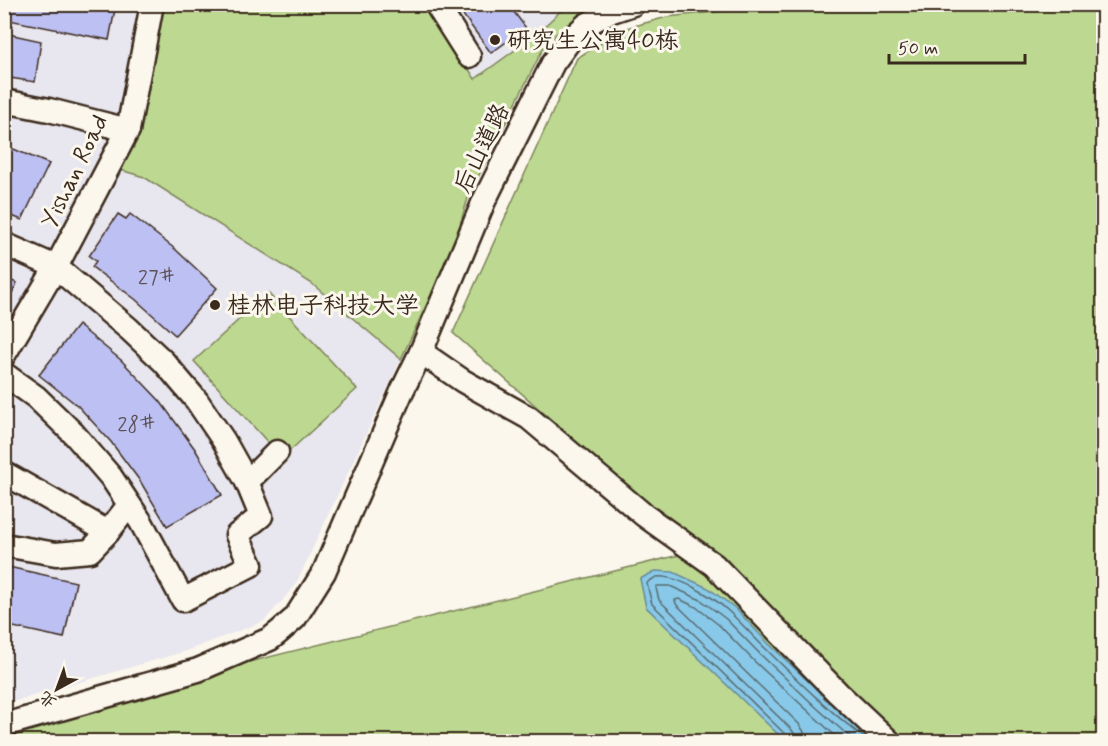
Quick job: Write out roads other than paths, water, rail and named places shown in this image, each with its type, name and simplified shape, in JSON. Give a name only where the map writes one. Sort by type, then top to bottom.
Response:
[{"type":"street","name":"Yishan Road","points":[[4,244],[56,267],[128,130],[152,4]]},
{"type":"street","points":[[436,4],[469,56]]},
{"type":"street","name":"后山道路","points":[[4,725],[198,670],[270,639],[294,618],[324,572],[421,352],[484,201],[553,63],[570,40],[586,25],[609,12],[633,4]]},
{"type":"street","points":[[4,101],[128,130]]},
{"type":"street","points":[[4,355],[56,267],[164,362],[197,401],[224,441],[247,482],[261,516],[237,535],[251,565],[183,600],[141,522],[111,477],[74,434],[36,398],[4,374]]},
{"type":"street","points":[[421,352],[463,381],[529,418],[644,515],[714,565],[838,693],[890,741]]},
{"type":"street","points":[[247,482],[277,452]]},
{"type":"street","points":[[4,473],[108,532]]},
{"type":"street","points":[[4,545],[56,554],[90,551],[129,505]]},
{"type":"water","points":[[655,571],[673,572],[708,588],[735,608],[826,698],[877,741],[785,741],[646,607],[640,579]]},
{"type":"place","name":"研究生公寓40栋","points":[[495,40]]},
{"type":"place","name":"桂林电子科技大学","points":[[215,305]]}]
